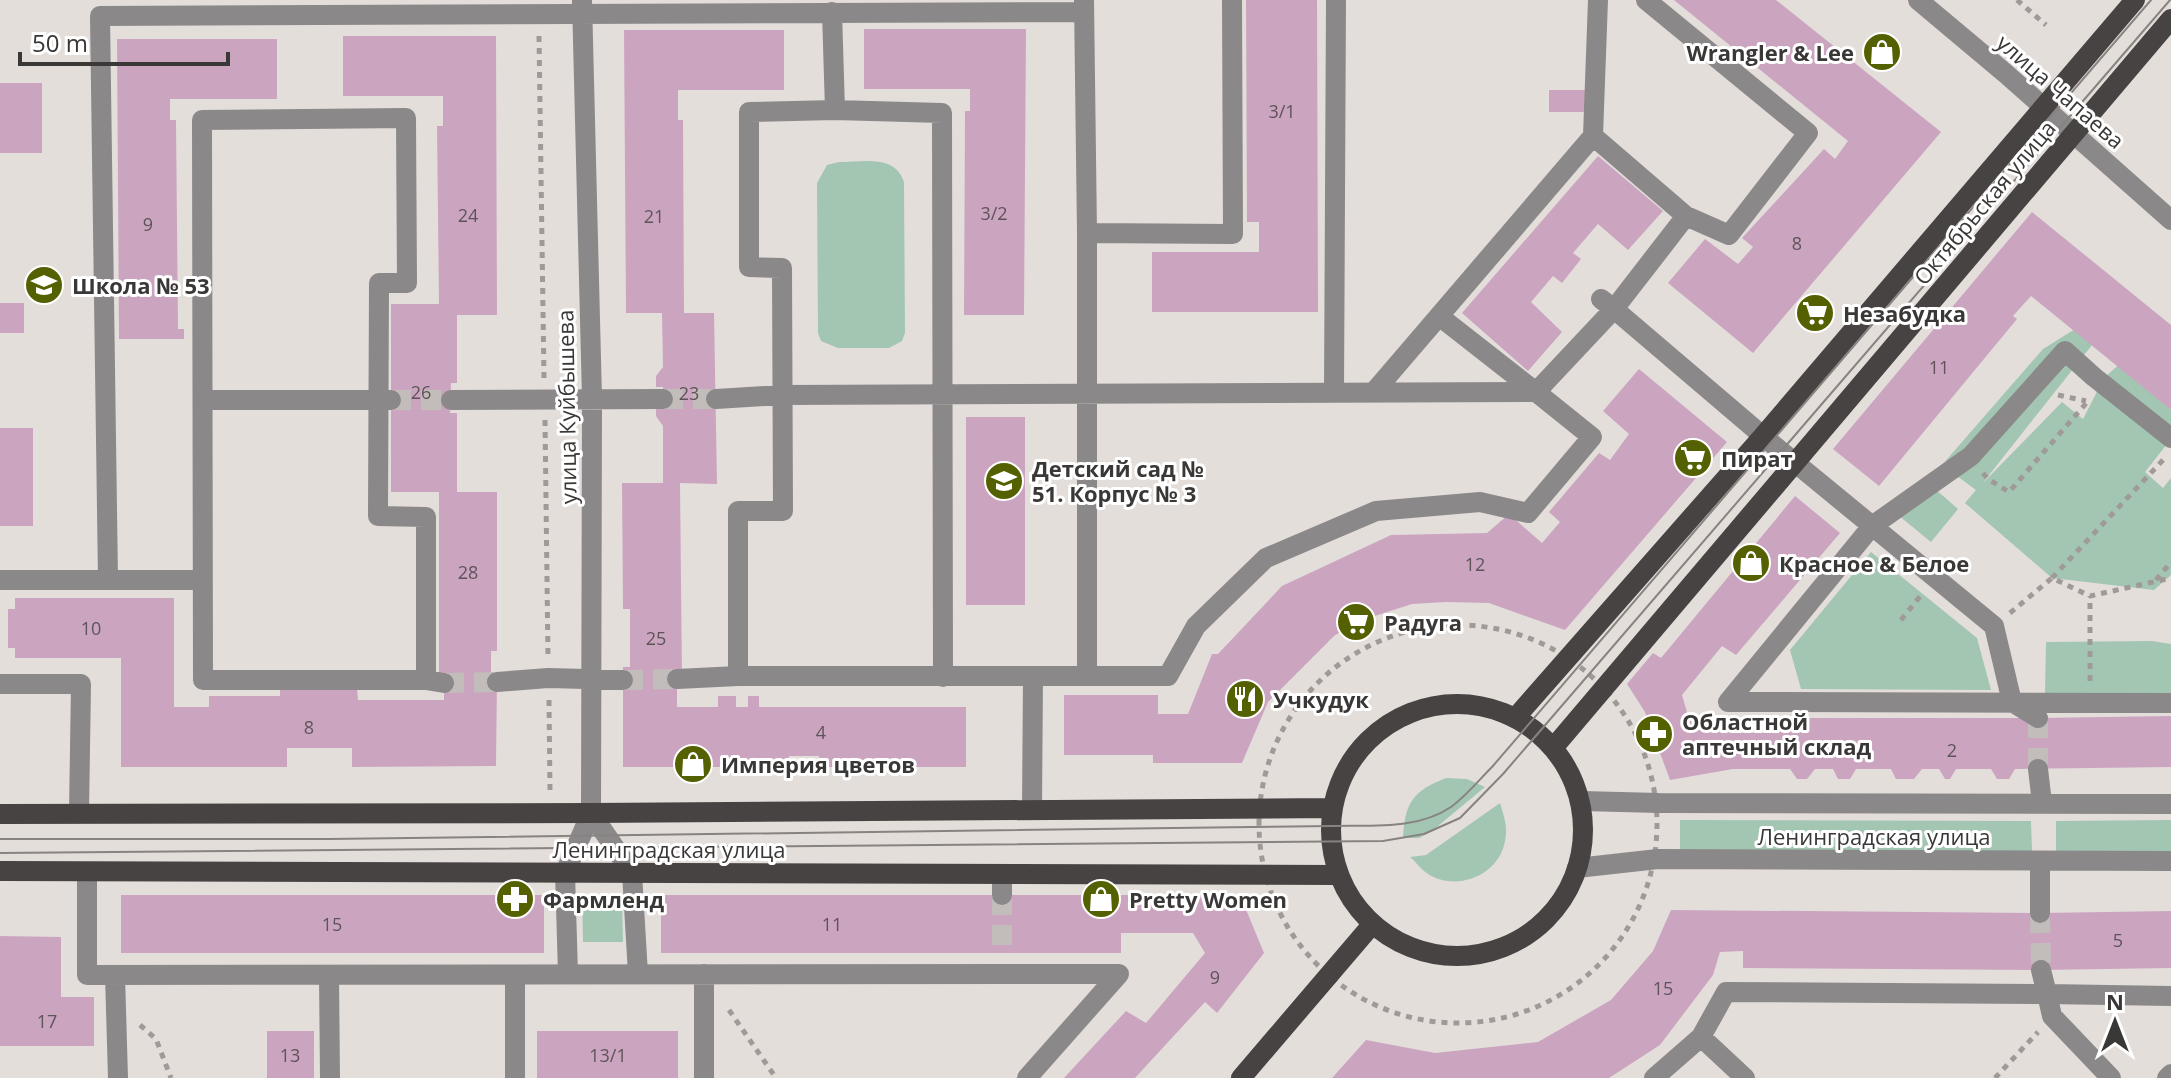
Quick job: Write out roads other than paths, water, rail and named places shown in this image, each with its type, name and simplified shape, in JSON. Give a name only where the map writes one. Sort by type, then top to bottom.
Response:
[{"type":"main road","name":"Октябрьская улица","points":[[1516,717],[1763,436],[2135,0]]},
{"type":"main road","name":"Октябрьская улица","points":[[1554,747],[2171,19]]},
{"type":"main road","points":[[1462,702],[1516,717],[1554,747],[1582,801],[1577,868],[1554,916],[1510,948],[1436,958],[1370,927],[1338,875],[1331,808],[1358,748],[1403,714],[1462,702]]},
{"type":"main road","name":"Ленинградская улица","points":[[0,814],[1331,808]]},
{"type":"main road","name":"Ленинградская улица","points":[[0,871],[632,873],[1002,884],[1338,875]]},
{"type":"main road","points":[[1241,1078],[1370,927]]},
{"type":"street","points":[[1087,233],[1233,234],[1232,0]]},
{"type":"street","points":[[1334,393],[1336,0]]},
{"type":"street","points":[[1373,393],[1593,136],[1598,0]]},
{"type":"street","points":[[1593,136],[1686,216],[1729,235],[1808,133],[1646,0]]},
{"type":"street","name":"улица Чапаева","points":[[1918,0],[2171,220]]},
{"type":"street","points":[[108,580],[100,16],[539,13],[582,7],[832,12],[944,6],[1084,6],[1087,676]]},
{"type":"street","name":"улица Куйбышева","points":[[565,873],[591,813],[592,399],[582,7]]},
{"type":"street","points":[[832,12],[835,110]]},
{"type":"street","points":[[738,676],[738,511],[783,511],[782,268],[749,267],[749,112],[835,110],[942,113],[943,677]]},
{"type":"street","points":[[406,118],[407,283],[379,283],[385,400],[378,516],[426,517],[435,681],[203,680],[202,120],[406,118]]},
{"type":"street","points":[[1536,392],[1686,216]]},
{"type":"street","points":[[1608,304],[1994,626],[2012,702],[2038,718]]},
{"type":"street","points":[[677,679],[738,676],[1168,676],[1196,626],[1266,558],[1376,511],[1480,502],[1528,513],[1592,437],[1439,316]]},
{"type":"street","points":[[2171,438],[2065,351],[1971,456],[1872,526],[1728,702],[2171,703]]},
{"type":"street","points":[[716,399],[781,395],[1536,392]]},
{"type":"street","points":[[451,400],[663,399]]},
{"type":"street","points":[[204,400],[385,400]]},
{"type":"street","points":[[0,580],[202,580]]},
{"type":"street","points":[[1032,809],[1033,676]]},
{"type":"street","points":[[497,682],[548,678],[623,680]]},
{"type":"street","points":[[0,684],[81,684],[79,813]]},
{"type":"street","points":[[2038,769],[2042,803]]},
{"type":"street","name":"Ленинградская улица","points":[[1582,801],[2171,804]]},
{"type":"street","points":[[591,813],[632,873],[638,974]]},
{"type":"street","name":"Ленинградская улица","points":[[1577,868],[1658,859],[2171,861]]},
{"type":"street","points":[[2040,861],[2040,913]]},
{"type":"street","points":[[87,872],[87,975],[1119,974],[1027,1078]]},
{"type":"street","points":[[565,873],[568,974]]},
{"type":"street","points":[[1002,953],[1002,974]]},
{"type":"street","points":[[2041,970],[2052,1016],[2111,1078]]},
{"type":"street","points":[[704,974],[704,1078]]},
{"type":"street","points":[[115,975],[118,1078]]},
{"type":"street","points":[[329,975],[330,1078]]},
{"type":"street","points":[[515,975],[515,1078]]},
{"type":"street","points":[[1654,1078],[1701,1037],[1726,992],[2171,996]]},
{"type":"street","points":[[1701,1037],[1742,1077]]},
{"type":"tunnel","points":[[663,399],[716,399]]},
{"type":"tunnel","points":[[391,400],[451,400]]},
{"type":"tunnel","points":[[623,680],[677,679]]},
{"type":"tunnel","points":[[444,683],[497,682]]},
{"type":"tunnel","points":[[2038,718],[2038,769]]},
{"type":"tunnel","points":[[1002,895],[1002,953]]},
{"type":"tunnel","points":[[2040,913],[2041,970]]},
{"type":"tram line","points":[[0,839],[329,839],[1379,826],[1424,820],[1457,803],[1492,767],[2151,0]]},
{"type":"tram line","points":[[0,853],[1383,841],[1424,834],[1460,818],[1503,774],[2170,0]]},
{"type":"place","name":"Wrangler & Lee","points":[[1882,52]]},
{"type":"place","name":"Школа № 53","points":[[44,285]]},
{"type":"place","name":"Незабудка","points":[[1815,313]]},
{"type":"place","name":"Пират","points":[[1693,458]]},
{"type":"place","name":"Детский сад № 51. Корпус № 3","points":[[1004,481]]},
{"type":"place","name":"Красное & Белое","points":[[1751,563]]},
{"type":"place","name":"Радуга","points":[[1356,622]]},
{"type":"place","name":"Учкудук","points":[[1245,699]]},
{"type":"place","name":"Областной аптечный склад","points":[[1654,734]]},
{"type":"place","name":"Империя цветов","points":[[693,764]]},
{"type":"place","name":"Фармленд","points":[[515,899]]},
{"type":"place","name":"Pretty Women","points":[[1101,899]]}]
